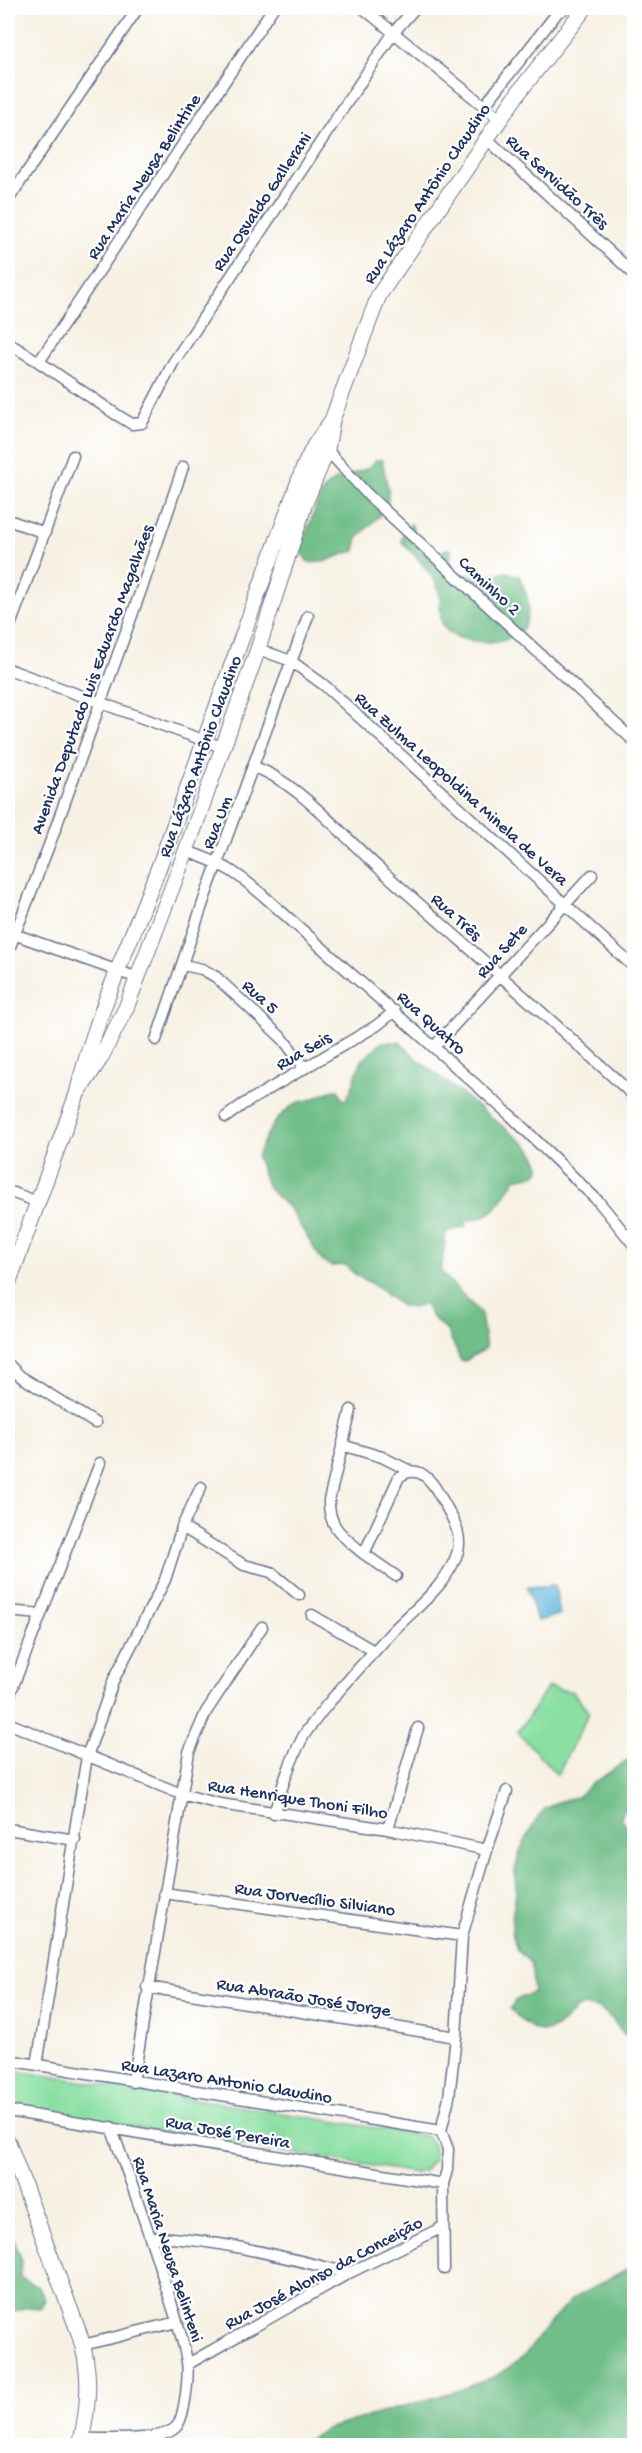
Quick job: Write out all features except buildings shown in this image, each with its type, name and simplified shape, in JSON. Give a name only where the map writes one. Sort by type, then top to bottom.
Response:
[{"type":"main road","name":"Rua Lázaro Antônio Claudino","points":[[77,1094],[115,1032],[138,978],[258,649],[305,503],[327,450],[332,420],[379,295],[486,138],[585,8]]},
{"type":"main road","name":"Rua Lázaro Antônio Claudino","points":[[8,1284],[77,1094],[84,1064],[106,1000],[163,857],[304,467],[314,446],[332,420]]},
{"type":"main road","points":[[8,2142],[87,2360],[89,2398],[80,2442]]},
{"type":"street","points":[[8,200],[138,8]]},
{"type":"street","name":"Rua Maria Neusa Belintine","points":[[39,362],[273,8]]},
{"type":"street","points":[[363,8],[500,119]]},
{"type":"street","name":"Rua Osvaldo Gallerani","points":[[39,362],[132,424],[140,425],[173,363],[394,32],[415,8]]},
{"type":"street","points":[[485,105],[561,8]]},
{"type":"street","name":"Rua Servidão Três","points":[[486,138],[634,273]]},
{"type":"street","points":[[8,343],[39,362]]},
{"type":"street","name":"Caminho 2","points":[[327,450],[367,494],[634,741]]},
{"type":"street","points":[[8,631],[73,456]]},
{"type":"street","name":"Avenida Deputado Luis Eduardo Magalhães","points":[[8,952],[11,933],[53,835],[99,703],[146,579],[183,467]]},
{"type":"street","points":[[8,520],[45,533]]},
{"type":"street","name":"Rua Um","points":[[156,1041],[218,862],[308,616]]},
{"type":"street","name":"Rua Zulma Leopoldina Minela de Vera","points":[[258,649],[291,661],[324,685],[634,967]]},
{"type":"street","points":[[8,669],[222,747]]},
{"type":"street","name":"Rua Três","points":[[254,767],[270,772],[309,802],[634,1096]]},
{"type":"street","name":"Rua Quatro","points":[[186,851],[218,862],[249,883],[395,1011],[569,1171],[599,1202],[634,1245]]},
{"type":"street","name":"Rua Sete","points":[[434,1047],[592,875]]},
{"type":"street","points":[[11,933],[138,978]]},
{"type":"street","name":"Rua 5","points":[[183,965],[202,969],[216,977],[283,1039],[305,1068]]},
{"type":"street","name":"Rua Seis","points":[[226,1117],[242,1105],[376,1026],[395,1011]]},
{"type":"street","points":[[8,1191],[38,1202]]},
{"type":"street","points":[[8,1364],[20,1376],[95,1423]]},
{"type":"street","points":[[351,1410],[329,1500],[329,1512],[334,1527],[364,1554],[396,1576]]},
{"type":"street","points":[[274,1814],[284,1779],[304,1734],[374,1651],[435,1590],[451,1566],[458,1550],[459,1537],[435,1485],[424,1474],[410,1471],[382,1457],[342,1445]]},
{"type":"street","points":[[8,1699],[100,1463]]},
{"type":"street","points":[[364,1554],[399,1477],[410,1471]]},
{"type":"street","points":[[37,2065],[87,1756],[114,1679],[165,1580],[182,1527],[201,1486]]},
{"type":"street","points":[[182,1527],[244,1565],[271,1572],[299,1595]]},
{"type":"street","points":[[8,1611],[40,1614]]},
{"type":"street","points":[[312,1615],[374,1651]]},
{"type":"street","points":[[133,2082],[147,1988],[189,1752],[206,1712],[262,1627]]},
{"type":"street","name":"Rua Henrique Thoni Filho","points":[[8,1724],[181,1794],[274,1814],[388,1829],[487,1850]]},
{"type":"street","points":[[388,1829],[418,1728]]},
{"type":"street","points":[[444,2269],[442,2184],[447,2170],[448,2149],[441,2131],[449,2097],[456,2037],[462,1936],[507,1791]]},
{"type":"street","points":[[8,1829],[75,1840]]},
{"type":"street","name":"Rua Jorvecílio Silviano","points":[[164,1893],[462,1936]]},
{"type":"street","name":"Rua Abraão José Jorge","points":[[147,1988],[456,2037]]},
{"type":"street","name":"Rua Lazaro Antonio Claudino","points":[[8,2060],[441,2131]]},
{"type":"street","name":"Rua José Pereira","points":[[8,2111],[442,2184]]},
{"type":"street","name":"Rua Maria Neusa Belinteni","points":[[80,2442],[153,2437],[175,2428],[181,2422],[184,2408],[188,2364],[151,2237],[111,2127]]},
{"type":"street","name":"Rua José Alonso da Conceição","points":[[188,2364],[349,2273],[443,2227]]},
{"type":"street","points":[[151,2237],[182,2238],[252,2249],[349,2273]]},
{"type":"street","points":[[83,2344],[177,2322]]},
{"type":"green space","points":[[376,460],[382,460],[388,489],[388,500],[379,516],[358,537],[355,551],[326,561],[307,561],[302,553],[302,544],[316,506],[326,487],[338,479],[366,469]]},
{"type":"green space","points":[[411,524],[428,558],[447,549],[451,550],[450,571],[452,574],[487,576],[507,572],[519,576],[528,602],[528,614],[524,628],[505,640],[489,642],[460,638],[445,629],[441,617],[439,591],[435,581],[402,542],[403,533]]},
{"type":"green space","points":[[382,1042],[400,1042],[417,1059],[529,1147],[540,1167],[537,1173],[515,1179],[496,1208],[490,1213],[465,1221],[467,1226],[446,1232],[441,1272],[481,1314],[486,1348],[465,1361],[461,1361],[448,1332],[431,1316],[425,1304],[412,1308],[400,1305],[371,1283],[357,1276],[345,1265],[331,1266],[322,1261],[290,1209],[268,1188],[257,1157],[272,1128],[295,1104],[335,1090],[339,1090],[342,1099],[346,1100],[361,1062]]},
{"type":"green space","points":[[548,1687],[573,1692],[589,1713],[557,1775],[518,1732]]},
{"type":"green space","points":[[628,1760],[634,1761],[634,1812],[627,1807],[621,1819],[633,1839],[634,1856],[634,1994],[628,1997],[634,2005],[634,2042],[604,2012],[588,2006],[577,2007],[568,2018],[552,2030],[536,2030],[519,2018],[510,2008],[516,2000],[534,1992],[531,1963],[517,1950],[512,1932],[516,1891],[515,1870],[520,1851],[535,1822],[545,1809],[557,1802],[577,1797],[590,1785]]},
{"type":"green space","points":[[8,2071],[426,2136],[433,2144],[434,2159],[425,2170],[416,2173],[8,2107]]},
{"type":"green space","points":[[8,2198],[11,2233],[21,2258],[20,2277],[39,2288],[45,2300],[40,2308],[23,2308],[8,2315]]},
{"type":"green space","points":[[634,2265],[634,2445],[301,2444],[329,2428],[460,2390],[496,2376],[525,2356],[546,2327],[572,2299]]},
{"type":"water","points":[[555,1585],[560,1615],[537,1621],[527,1587]]}]
